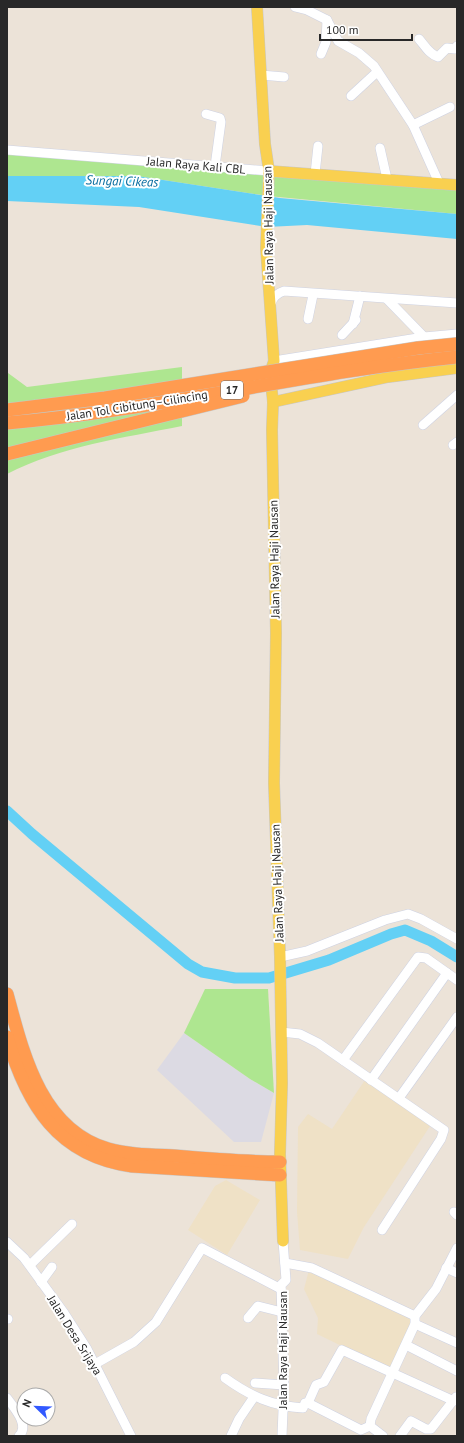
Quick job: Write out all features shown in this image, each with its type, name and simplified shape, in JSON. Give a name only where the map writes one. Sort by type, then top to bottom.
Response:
[{"type":"highway","name":"Jalan Tol Cibitung–Cilincing","points":[[7,410],[105,398],[418,348],[457,344]]},
{"type":"highway","name":"Jalan Tol Cibitung–Cilincing","points":[[7,424],[116,410],[318,375],[457,357]]},
{"type":"highway","points":[[7,454],[239,397],[318,375]]},
{"type":"highway","points":[[7,994],[26,1062],[37,1085],[44,1098],[61,1120],[85,1139],[106,1148],[124,1152],[275,1168]]},
{"type":"highway","points":[[7,1037],[18,1071],[34,1103],[57,1133],[90,1155],[109,1162],[132,1166],[246,1174],[275,1168]]},
{"type":"main road","name":"Jalan Raya Haji Nausan","points":[[257,7],[265,144],[269,174],[266,271],[271,303],[274,361],[270,373],[273,402],[272,430],[276,633],[274,783],[281,1032],[281,1113],[275,1168],[283,1241]]},
{"type":"main road","name":"Jalan Raya Kali CBL","points":[[269,174],[315,174],[457,185]]},
{"type":"main road","points":[[273,402],[388,377],[457,368]]},
{"type":"street","points":[[295,7],[308,9],[327,20],[338,41],[359,53],[374,66],[413,125],[439,183]]},
{"type":"street","points":[[322,54],[326,42],[327,20]]},
{"type":"street","points":[[419,39],[430,54],[438,57],[447,48],[455,48],[457,46]]},
{"type":"street","points":[[351,96],[377,72]]},
{"type":"street","points":[[262,75],[284,77]]},
{"type":"street","points":[[413,125],[450,108]]},
{"type":"street","points":[[206,114],[220,118],[221,122],[215,166]]},
{"type":"street","points":[[315,174],[318,146]]},
{"type":"street","points":[[380,148],[387,180]]},
{"type":"street","name":"Jalan Raya Kali CBL","points":[[7,150],[215,166],[269,174]]},
{"type":"street","points":[[266,271],[278,293]]},
{"type":"street","points":[[278,293],[294,292],[313,295],[360,296],[457,303]]},
{"type":"street","points":[[271,303],[278,293]]},
{"type":"street","points":[[308,319],[313,295]]},
{"type":"street","points":[[353,324],[360,296]]},
{"type":"street","points":[[386,299],[424,337]]},
{"type":"street","points":[[342,335],[361,315]]},
{"type":"street","points":[[274,361],[424,337],[457,334]]},
{"type":"street","points":[[423,425],[457,395]]},
{"type":"street","points":[[280,959],[307,951],[385,920],[408,914],[421,919],[457,939]]},
{"type":"street","points":[[343,1060],[416,959],[421,957],[426,958],[457,980]]},
{"type":"street","points":[[371,1080],[447,973]]},
{"type":"street","points":[[399,1098],[457,1017]]},
{"type":"street","points":[[281,1032],[294,1033],[307,1037],[442,1128],[444,1132],[441,1139],[382,1230]]},
{"type":"street","points":[[30,1265],[72,1224]]},
{"type":"street","name":"Jalan Raya Haji Nausan","points":[[282,1436],[284,1385],[281,1285],[286,1280],[286,1264],[283,1241]]},
{"type":"street","name":"Jalan Desa Srijaya","points":[[7,1242],[18,1251],[30,1265],[64,1313],[95,1364],[131,1436]]},
{"type":"street","points":[[95,1364],[134,1342],[156,1322],[202,1248],[281,1290]]},
{"type":"street","points":[[370,1426],[371,1418],[406,1345],[415,1320],[436,1289],[457,1248]]},
{"type":"street","points":[[286,1264],[312,1268],[457,1343]]},
{"type":"street","points":[[41,1282],[52,1268]]},
{"type":"street","points":[[446,1268],[457,1273]]},
{"type":"street","points":[[248,1318],[258,1306],[282,1312]]},
{"type":"street","points":[[406,1345],[457,1371]]},
{"type":"street","points":[[224,1378],[254,1397],[283,1407],[303,1408],[305,1403],[308,1403],[316,1385],[324,1382],[342,1350],[392,1373],[456,1399],[431,1429],[426,1429],[411,1421],[404,1434]]},
{"type":"street","points":[[255,1383],[284,1385]]},
{"type":"street","points":[[231,1436],[239,1419],[254,1397]]},
{"type":"street","points":[[7,1398],[18,1414],[23,1427],[23,1431],[19,1436]]},
{"type":"street","points":[[308,1403],[361,1430],[370,1426]]},
{"type":"street","points":[[370,1426],[382,1436]]},
{"type":"shaded area","points":[[184,1033],[250,1079],[274,1093],[261,1142],[234,1142],[157,1070]]},
{"type":"shaded area","points":[[365,1080],[432,1123],[364,1227],[348,1259],[300,1250],[297,1212],[298,1127],[308,1114],[332,1129]]},
{"type":"shaded area","points":[[226,1180],[260,1200],[227,1255],[188,1230],[215,1186]]},
{"type":"shaded area","points":[[309,1270],[413,1318],[391,1370],[317,1334],[318,1318],[304,1289]]},
{"type":"green space","points":[[7,153],[457,185],[457,214],[268,196],[137,176],[7,176]]},
{"type":"green space","points":[[182,367],[182,426],[115,439],[49,456],[7,474],[8,373],[27,387]]},
{"type":"green space","points":[[205,989],[268,989],[274,1093],[250,1079],[184,1033]]},
{"type":"water","name":"Sungai Cikeas","points":[[7,176],[137,176],[280,198],[457,214],[457,239],[307,225],[267,227],[139,207],[7,201]]},
{"type":"waterway","points":[[7,811],[32,834],[188,964],[202,972],[235,978],[269,978],[329,960],[391,934],[405,930],[431,941],[457,957]]}]
